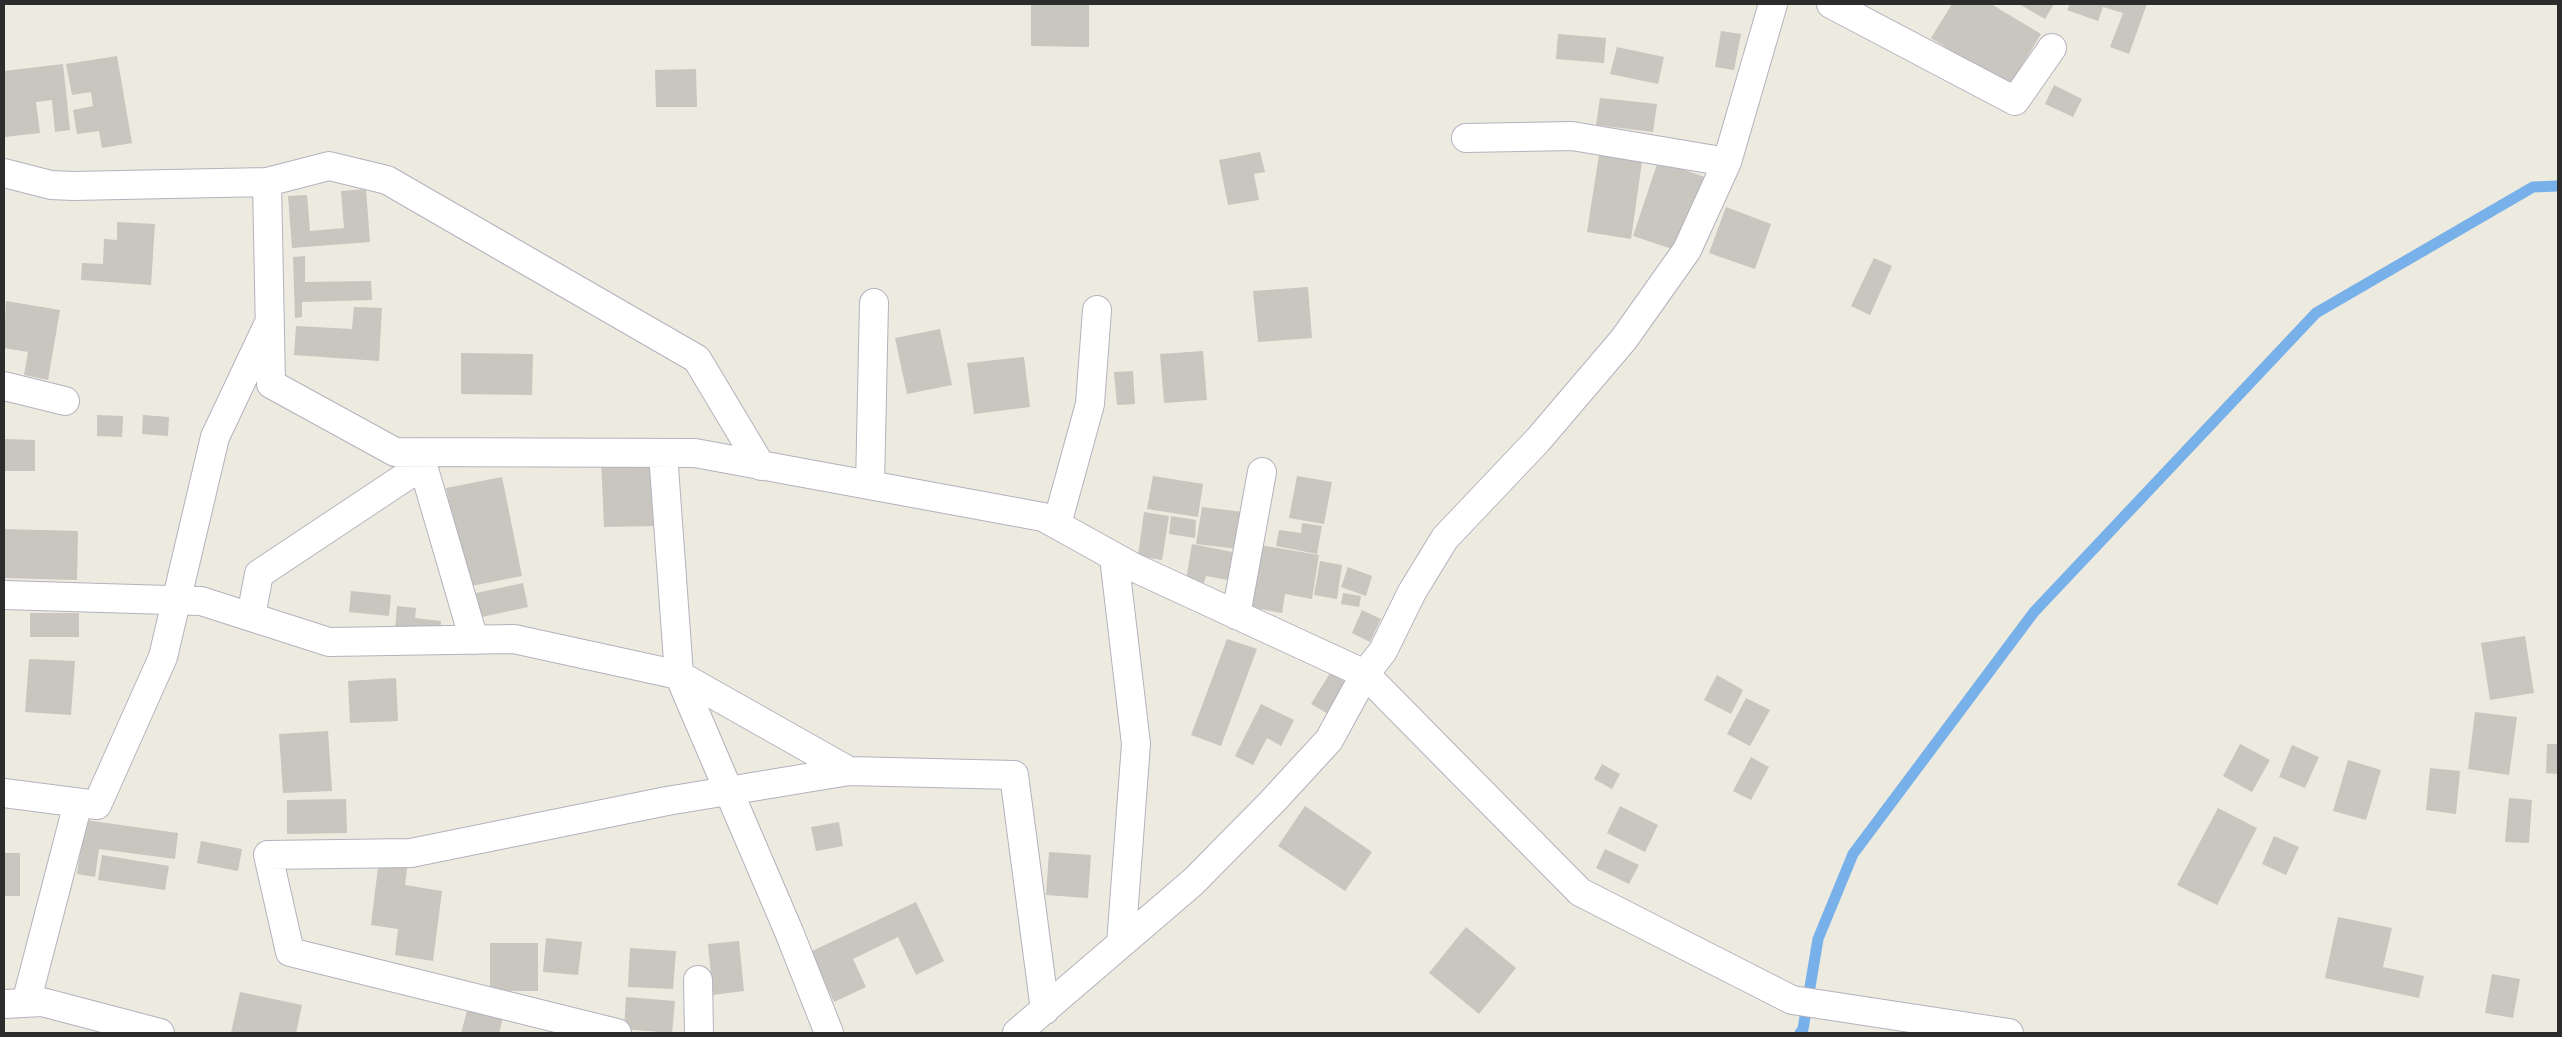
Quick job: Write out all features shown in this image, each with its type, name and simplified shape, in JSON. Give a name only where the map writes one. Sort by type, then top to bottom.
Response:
[{"type":"street","points":[[1017,1033],[1193,882],[1329,740],[1365,674],[1383,651],[1412,592],[1445,538],[1538,440],[1624,339],[1687,250],[1727,162],[1773,4]]},
{"type":"street","points":[[1831,4],[2015,101],[2052,48]]},
{"type":"street","points":[[1466,138],[1572,136],[1727,162]]},
{"type":"street","points":[[4,173],[51,185],[74,186],[267,182],[329,166],[387,180],[697,359],[762,466]]},
{"type":"street","points":[[267,182],[271,384],[395,452],[421,458],[695,454],[1043,517],[1114,557],[1365,674],[1580,892],[1792,1000],[2009,1033]]},
{"type":"street","points":[[870,485],[874,303]]},
{"type":"street","points":[[1057,524],[1090,404],[1098,310]]},
{"type":"street","points":[[4,793],[97,805],[163,656],[216,437],[270,320]]},
{"type":"street","points":[[4,386],[66,401]]},
{"type":"street","points":[[663,453],[679,675],[829,1033]]},
{"type":"street","points":[[250,616],[259,574],[421,458]]},
{"type":"street","points":[[421,458],[474,640]]},
{"type":"street","points":[[1236,615],[1262,472]]},
{"type":"street","points":[[1114,557],[1136,744],[1122,944]]},
{"type":"street","points":[[4,595],[202,600],[329,642],[514,639],[679,675],[849,771]]},
{"type":"street","points":[[617,1033],[290,952],[268,856],[411,853],[667,800],[849,771],[1014,775],[1045,1010]]},
{"type":"street","points":[[78,803],[15,1003],[42,1002],[160,1033]]},
{"type":"street","points":[[698,980],[699,1033]]},
{"type":"building","points":[[1031,4],[1089,4],[1089,47],[1031,46]]},
{"type":"building","points":[[1952,4],[1991,4],[2041,34],[2009,87],[1931,38]]},
{"type":"building","points":[[2019,4],[2054,4],[2045,19]]},
{"type":"building","points":[[2070,4],[2147,4],[2129,54],[2110,47],[2123,13],[2103,7],[2098,21],[2067,10]]},
{"type":"building","points":[[1721,31],[1741,34],[1734,70],[1715,67]]},
{"type":"building","points":[[1558,34],[1606,38],[1604,63],[1556,59]]},
{"type":"building","points":[[1617,47],[1664,57],[1658,84],[1610,74]]},
{"type":"building","points":[[117,56],[132,143],[102,148],[99,131],[77,134],[73,110],[93,106],[91,92],[72,95],[66,64]]},
{"type":"building","points":[[63,64],[70,130],[55,132],[52,100],[36,102],[40,133],[5,137],[4,71]]},
{"type":"building","points":[[696,69],[697,107],[656,107],[655,70]]},
{"type":"building","points":[[2054,85],[2082,99],[2073,117],[2045,104]]},
{"type":"building","points":[[1600,98],[1657,104],[1653,132],[1596,125]]},
{"type":"building","points":[[1260,152],[1265,172],[1254,174],[1259,200],[1228,205],[1219,160]]},
{"type":"building","points":[[1599,155],[1642,162],[1631,239],[1587,232]]},
{"type":"building","points":[[1658,161],[1705,177],[1681,252],[1633,236]]},
{"type":"building","points":[[366,189],[370,242],[292,248],[288,196],[307,195],[310,231],[344,228],[341,191]]},
{"type":"building","points":[[1726,207],[1771,224],[1755,269],[1709,253]]},
{"type":"building","points":[[117,222],[155,224],[151,285],[81,280],[82,263],[103,264],[104,239],[117,240]]},
{"type":"building","points":[[305,256],[305,282],[371,281],[372,300],[302,302],[302,317],[295,318],[293,257]]},
{"type":"building","points":[[1874,258],[1892,266],[1870,315],[1851,306]]},
{"type":"building","points":[[1308,287],[1312,338],[1258,342],[1253,291]]},
{"type":"building","points":[[6,301],[60,310],[48,380],[24,375],[28,352],[4,348]]},
{"type":"building","points":[[354,307],[382,308],[379,361],[294,355],[296,326],[352,329]]},
{"type":"building","points":[[940,329],[952,385],[907,394],[895,338]]},
{"type":"building","points":[[1203,351],[1207,400],[1164,403],[1160,354]]},
{"type":"building","points":[[461,353],[533,354],[532,395],[461,394]]},
{"type":"building","points":[[1024,357],[1030,407],[974,414],[967,363]]},
{"type":"building","points":[[1133,371],[1135,404],[1117,405],[1114,372]]},
{"type":"building","points":[[97,415],[123,416],[122,437],[97,436]]},
{"type":"building","points":[[143,415],[169,417],[168,436],[142,434]]},
{"type":"building","points":[[4,439],[35,440],[35,471],[4,471]]},
{"type":"building","points":[[654,457],[656,526],[604,527],[601,458]]},
{"type":"building","points":[[1153,476],[1203,484],[1198,517],[1147,509]]},
{"type":"building","points":[[1297,476],[1332,482],[1324,524],[1289,518]]},
{"type":"building","points":[[502,477],[522,576],[466,587],[446,488]]},
{"type":"building","points":[[1202,507],[1251,513],[1246,550],[1196,544]]},
{"type":"building","points":[[1144,512],[1169,516],[1162,560],[1138,556]]},
{"type":"building","points":[[1171,516],[1196,520],[1195,538],[1169,534]]},
{"type":"building","points":[[1302,523],[1322,526],[1317,554],[1276,546],[1279,530],[1301,533]]},
{"type":"building","points":[[4,529],[78,531],[77,580],[4,578]]},
{"type":"building","points":[[1192,544],[1238,553],[1233,581],[1206,576],[1204,583],[1186,580]]},
{"type":"building","points":[[1260,545],[1319,555],[1312,599],[1285,594],[1282,613],[1249,607]]},
{"type":"building","points":[[1320,561],[1342,565],[1337,599],[1314,595]]},
{"type":"building","points":[[1348,567],[1372,576],[1366,596],[1341,587]]},
{"type":"building","points":[[523,583],[528,607],[482,617],[476,593]]},
{"type":"building","points":[[351,591],[391,595],[389,616],[349,612]]},
{"type":"building","points":[[1343,593],[1361,596],[1359,607],[1341,604]]},
{"type":"building","points":[[397,606],[416,608],[415,618],[441,621],[440,633],[395,629]]},
{"type":"building","points":[[1362,610],[1381,619],[1370,642],[1352,633]]},
{"type":"building","points":[[30,613],[79,613],[79,637],[30,637]]},
{"type":"building","points":[[2525,636],[2534,693],[2490,700],[2481,643]]},
{"type":"building","points":[[1227,639],[1257,649],[1221,746],[1191,735]]},
{"type":"building","points":[[29,659],[75,661],[71,715],[25,712]]},
{"type":"building","points":[[1330,673],[1349,684],[1330,715],[1311,704]]},
{"type":"building","points":[[1717,675],[1743,690],[1731,714],[1704,700]]},
{"type":"building","points":[[396,678],[398,721],[350,723],[348,681]]},
{"type":"building","points":[[1746,698],[1770,710],[1750,746],[1727,734]]},
{"type":"building","points":[[1261,704],[1294,720],[1281,746],[1267,738],[1253,765],[1235,756]]},
{"type":"building","points":[[2475,712],[2517,717],[2509,775],[2468,769]]},
{"type":"building","points":[[328,731],[332,791],[283,793],[279,734]]},
{"type":"building","points":[[2240,744],[2270,760],[2252,792],[2223,776]]},
{"type":"building","points":[[2547,744],[2558,744],[2558,774],[2546,773]]},
{"type":"building","points":[[2292,745],[2319,757],[2305,788],[2279,777]]},
{"type":"building","points":[[1751,757],[1769,767],[1751,800],[1733,791]]},
{"type":"building","points":[[2348,760],[2381,770],[2366,820],[2333,811]]},
{"type":"building","points":[[1602,764],[1620,774],[1612,789],[1594,779]]},
{"type":"building","points":[[2430,768],[2460,771],[2456,814],[2426,810]]},
{"type":"building","points":[[2509,798],[2532,800],[2529,843],[2505,842]]},
{"type":"building","points":[[346,799],[347,833],[287,834],[287,800]]},
{"type":"building","points":[[1305,806],[1372,852],[1345,891],[1278,846]]},
{"type":"building","points":[[1620,806],[1658,825],[1645,852],[1607,833]]},
{"type":"building","points":[[2218,808],[2257,828],[2217,905],[2177,885]]},
{"type":"building","points":[[85,820],[178,833],[175,859],[99,849],[95,877],[77,874]]},
{"type":"building","points":[[839,822],[843,846],[816,851],[811,827]]},
{"type":"building","points":[[2274,836],[2299,847],[2286,875],[2262,864]]},
{"type":"building","points":[[201,841],[242,849],[238,871],[197,863]]},
{"type":"building","points":[[1605,849],[1639,865],[1629,884],[1596,868]]},
{"type":"building","points":[[1049,852],[1091,855],[1088,898],[1046,895]]},
{"type":"building","points":[[4,853],[20,853],[20,896],[4,896]]},
{"type":"building","points":[[102,855],[169,866],[165,890],[98,880]]},
{"type":"building","points":[[379,859],[408,862],[405,885],[442,891],[433,961],[395,955],[398,929],[371,925]]},
{"type":"building","points":[[916,902],[944,961],[916,975],[898,937],[853,959],[866,987],[834,1002],[810,952]]},
{"type":"building","points":[[2338,917],[2392,928],[2383,967],[2424,976],[2419,998],[2325,978]]},
{"type":"building","points":[[1466,927],[1516,968],[1479,1014],[1429,973]]},
{"type":"building","points":[[546,938],[582,942],[578,975],[543,972]]},
{"type":"building","points":[[739,941],[744,991],[713,995],[708,944]]},
{"type":"building","points":[[490,943],[538,943],[538,991],[490,991]]},
{"type":"building","points":[[630,948],[676,951],[673,989],[628,987]]},
{"type":"building","points":[[2492,974],[2520,979],[2513,1018],[2485,1013]]},
{"type":"building","points":[[240,992],[302,1005],[296,1033],[231,1033]]},
{"type":"building","points":[[626,997],[675,1001],[672,1033],[624,1029]]},
{"type":"building","points":[[470,1000],[505,1010],[499,1033],[461,1033]]},
{"type":"waterway","points":[[1800,1033],[1803,1029],[1818,939],[1853,854],[2034,612],[2316,313],[2533,187],[2558,186]]}]
